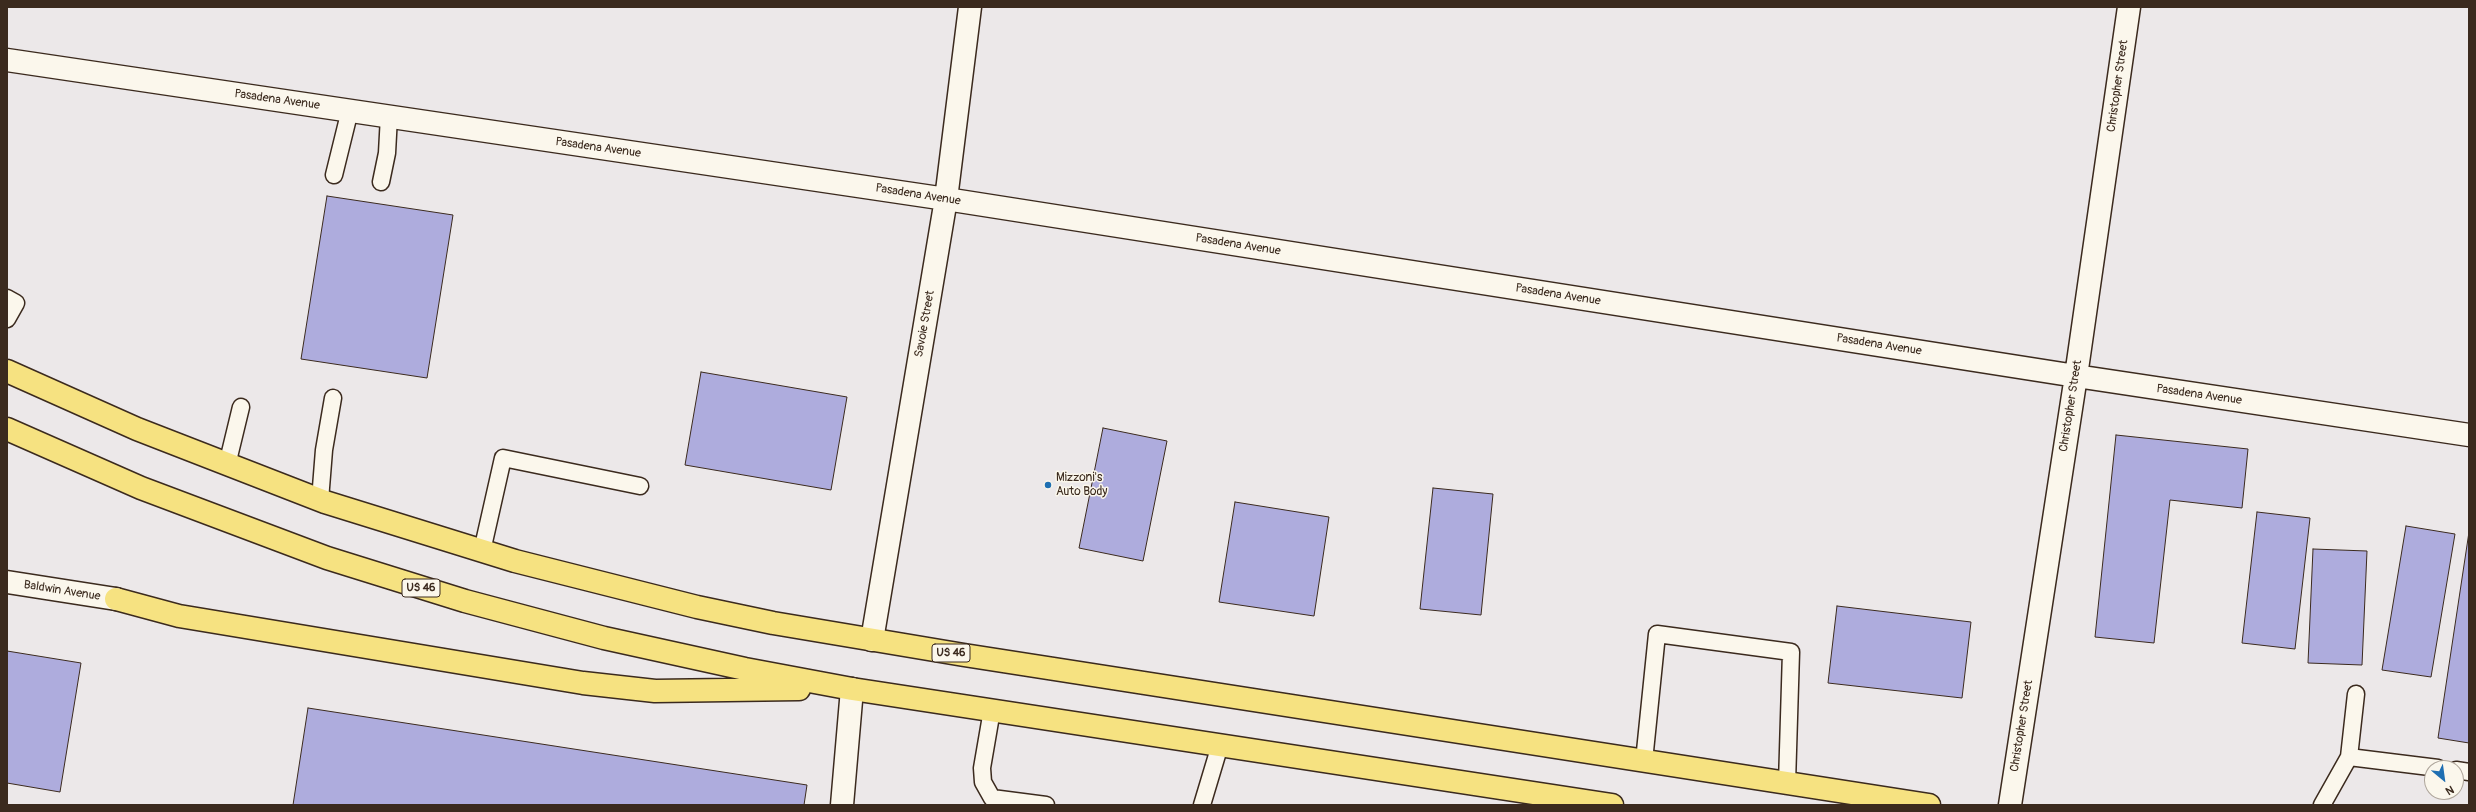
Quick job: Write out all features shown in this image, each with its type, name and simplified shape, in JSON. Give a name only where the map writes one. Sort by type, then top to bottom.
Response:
[{"type":"highway","name":"US 46","points":[[7,371],[137,430],[320,500],[482,551],[697,607],[872,640],[1929,805]]},
{"type":"highway","name":"US 46","points":[[7,429],[97,469],[229,522],[327,558],[458,599],[675,655],[852,689],[1220,745],[1578,802],[1612,805]]},
{"type":"highway","points":[[116,599],[179,616],[583,683],[655,691],[852,689]]},
{"type":"street","name":"Savoie Street","points":[[872,640],[946,199],[970,7]]},
{"type":"street","name":"Christopher Street","points":[[2010,805],[2076,376],[2129,7]]},
{"type":"street","name":"Pasadena Avenue","points":[[7,60],[946,199],[2076,376],[2469,435]]},
{"type":"street","name":"Baldwin Avenue","points":[[7,582],[116,599]]},
{"type":"street","points":[[842,805],[852,689]]},
{"type":"lane","points":[[334,175],[350,110]]},
{"type":"lane","points":[[381,182],[386,153],[389,116]]},
{"type":"lane","points":[[7,298],[16,303],[7,319]]},
{"type":"lane","points":[[320,500],[324,450],[333,398]]},
{"type":"lane","points":[[227,465],[242,407]]},
{"type":"lane","points":[[482,551],[503,458],[640,486]]},
{"type":"lane","points":[[1644,761],[1657,634],[1792,652],[1788,783]]},
{"type":"lane","points":[[2322,805],[2349,757],[2356,694]]},
{"type":"lane","points":[[992,710],[982,768],[983,782],[991,801],[1046,805]]},
{"type":"lane","points":[[1204,805],[1220,745]]},
{"type":"lane","points":[[2349,757],[2424,766]]},
{"type":"building","points":[[327,196],[453,215],[427,378],[301,359]]},
{"type":"building","points":[[701,372],[847,397],[831,490],[685,465]]},
{"type":"building","points":[[1103,428],[1167,441],[1143,561],[1079,548]]},
{"type":"building","points":[[2116,435],[2248,449],[2242,508],[2170,500],[2154,643],[2095,637]]},
{"type":"building","points":[[1433,488],[1493,494],[1481,615],[1420,609]]},
{"type":"building","points":[[1235,502],[1329,517],[1314,616],[1219,602]]},
{"type":"building","points":[[2257,512],[2310,518],[2295,649],[2242,643]]},
{"type":"building","points":[[2406,526],[2455,534],[2431,677],[2382,670]]},
{"type":"building","points":[[2469,532],[2469,743],[2438,738]]},
{"type":"building","points":[[2313,549],[2367,551],[2362,665],[2308,663]]},
{"type":"building","points":[[1837,606],[1971,622],[1962,698],[1828,683]]},
{"type":"building","points":[[7,651],[81,663],[60,792],[7,783]]},
{"type":"building","points":[[308,708],[807,785],[804,805],[293,805]]},
{"type":"place","name":"Mizzoni's Auto Body","points":[[1048,485]]}]
